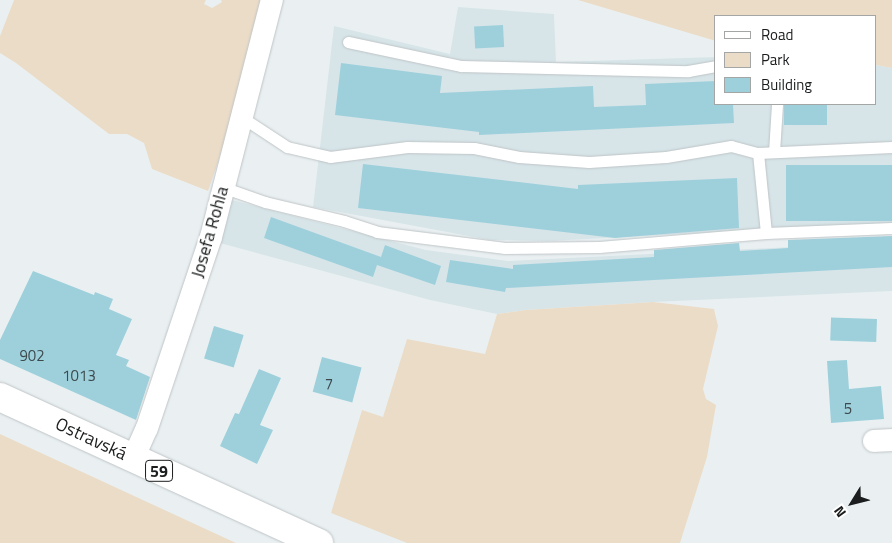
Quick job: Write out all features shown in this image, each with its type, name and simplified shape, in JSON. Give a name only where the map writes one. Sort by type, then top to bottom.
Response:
[{"type":"main road","name":"Ostravská","points":[[0,397],[318,543]]},
{"type":"street","name":"Josefa Rohla","points":[[133,459],[147,428],[210,237],[222,187],[243,118],[272,0]]},
{"type":"lane","points":[[348,42],[461,66],[688,71],[714,66]]},
{"type":"lane","points":[[774,152],[777,105]]},
{"type":"lane","points":[[243,118],[287,147],[330,156],[407,147],[474,148],[519,157],[589,162],[666,158],[731,146],[758,153],[892,147]]},
{"type":"lane","points":[[758,153],[766,233]]},
{"type":"lane","points":[[222,187],[265,202],[344,221],[377,232],[505,248],[599,247],[766,233],[892,228]]},
{"type":"shaded area","points":[[458,7],[554,14],[556,62],[714,57],[714,105],[877,105],[877,65],[892,68],[892,223],[548,241],[490,240],[313,207],[334,26],[450,54]]},
{"type":"shaded area","points":[[228,199],[426,250],[508,261],[892,242],[892,291],[653,302],[526,310],[497,314],[430,300],[216,242]]},
{"type":"green space","points":[[14,0],[206,0],[204,4],[212,8],[222,2],[221,0],[266,0],[239,101],[208,191],[152,169],[144,143],[127,134],[109,134],[16,63],[0,53],[0,36]]},
{"type":"green space","points":[[578,0],[892,0],[892,68],[877,65],[877,15],[714,15],[714,40]]},
{"type":"green space","points":[[653,302],[714,309],[718,326],[703,389],[706,399],[716,405],[707,457],[680,543],[407,543],[331,513],[362,410],[383,417],[407,339],[485,354],[497,314],[526,310]]},
{"type":"green space","points":[[0,434],[171,513],[236,543],[0,543]]},
{"type":"building","points":[[503,25],[504,47],[475,48],[474,27]]},
{"type":"building","points":[[341,63],[442,76],[440,93],[593,86],[594,107],[646,105],[645,84],[714,81],[714,105],[733,105],[734,123],[479,135],[479,132],[335,115]]},
{"type":"building","points":[[784,105],[827,105],[827,125],[784,125]]},
{"type":"building","points":[[363,164],[578,189],[578,185],[737,178],[739,228],[615,238],[358,208]]},
{"type":"building","points":[[786,165],[892,165],[892,221],[786,221]]},
{"type":"building","points":[[271,217],[381,257],[385,245],[441,266],[435,285],[377,265],[373,277],[264,238]]},
{"type":"building","points":[[892,236],[892,267],[506,288],[505,292],[446,282],[450,260],[513,269],[513,265],[654,257],[654,250],[739,243],[740,251],[788,248],[788,240]]},
{"type":"building","points":[[33,271],[94,295],[95,292],[113,299],[109,309],[132,319],[116,355],[129,360],[126,366],[150,377],[136,420],[0,359],[0,340]]},
{"type":"building","points":[[831,317],[877,319],[876,342],[830,340]]},
{"type":"building","points":[[214,326],[244,335],[234,368],[204,359]]},
{"type":"building","points":[[322,357],[362,368],[352,402],[313,392]]},
{"type":"building","points":[[847,360],[849,389],[881,386],[884,419],[831,423],[827,361]]},
{"type":"building","points":[[259,369],[281,378],[260,425],[273,430],[257,464],[220,446],[235,413],[239,414]]}]
